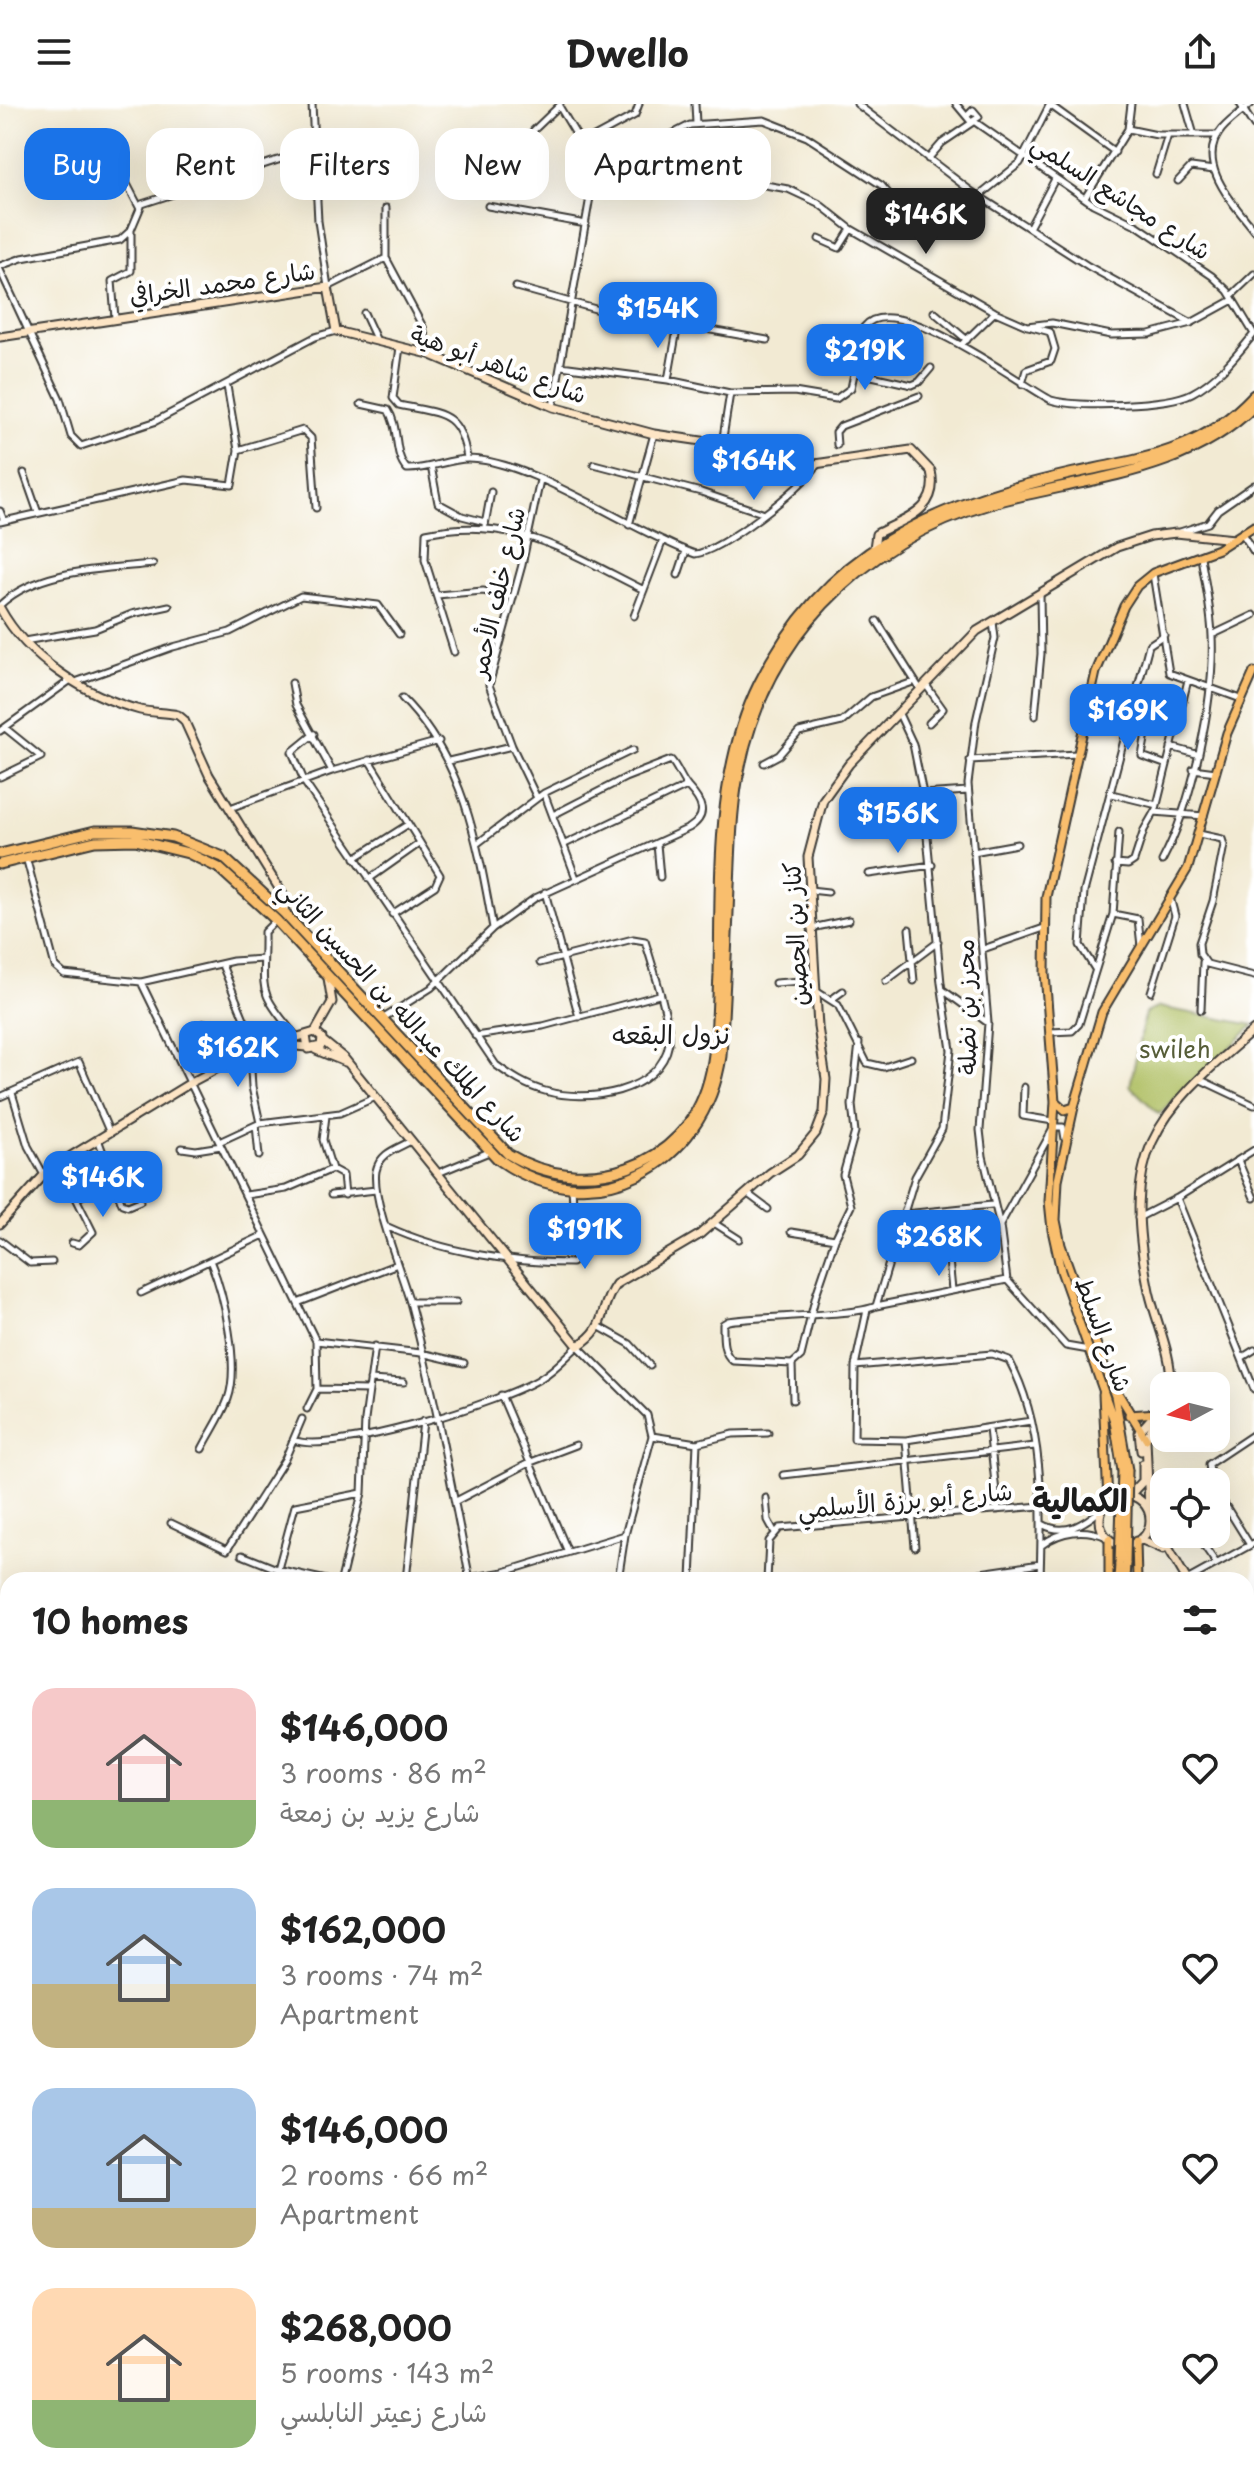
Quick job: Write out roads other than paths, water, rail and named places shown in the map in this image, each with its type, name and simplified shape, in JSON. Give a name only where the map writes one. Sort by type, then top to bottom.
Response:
[{"type":"highway","name":"شارع الملك عبدالله بن الحسين الثاني","points":[[0,864],[95,841],[154,843],[188,853],[219,868],[280,916],[328,976],[496,1145],[520,1162],[546,1172],[588,1178],[617,1173],[653,1157],[675,1138],[698,1107],[713,1062],[726,803],[743,725],[759,683],[790,633],[831,585],[874,548],[933,515],[985,495],[1136,462],[1178,448],[1221,425],[1254,395]]},
{"type":"highway","name":"شارع الملك عبدالله بن الحسين الثاني","points":[[0,854],[95,831],[153,833],[191,843],[223,857],[382,1020],[399,1046],[489,1152],[521,1174],[572,1187],[616,1183],[655,1166],[686,1141],[711,1099],[721,1056],[732,822],[739,767],[752,720],[766,687],[819,609],[875,557],[932,524],[997,501],[1160,464],[1214,439],[1254,406]]},
{"type":"main road","points":[[1153,573],[1201,557],[1240,537],[1254,526]]},
{"type":"main road","name":"شارع السلط","points":[[1125,1470],[1114,1421],[1061,1271],[1052,1230],[1049,1201],[1055,1101],[1044,928],[1046,897],[1102,652],[1133,591],[1153,573]]},
{"type":"main road","name":"شارع السلط","points":[[1120,1572],[1124,1431],[1110,1377],[1070,1275],[1057,1228],[1057,1187],[1074,1107],[1102,1012],[1188,868],[1216,772],[1241,699],[1254,672]]},
{"type":"main road","points":[[1055,1101],[1065,1110],[1074,1107]]},
{"type":"main road","points":[[1110,1377],[1129,1415],[1146,1439]]},
{"type":"main road","points":[[1102,1384],[1108,1501]]},
{"type":"main road","points":[[1129,1415],[1150,1411]]},
{"type":"main road","points":[[1108,1538],[1109,1572]]},
{"type":"main road","points":[[1137,1572],[1138,1540]]},
{"type":"main road","name":"شارع السلط","points":[[1122,1563],[1124,1572]]},
{"type":"street","points":[[312,104],[314,128]]},
{"type":"street","points":[[536,128],[560,105],[580,141],[585,142],[631,118],[639,112],[639,104]]},
{"type":"street","points":[[695,104],[696,124]]},
{"type":"street","points":[[857,104],[979,196],[1088,266],[1191,323]]},
{"type":"street","name":"شارع مجاشع السلمي","points":[[957,104],[1055,179],[1108,214],[1138,226],[1212,276],[1232,298],[1254,334]]},
{"type":"street","points":[[1085,198],[1128,129],[1131,104]]},
{"type":"street","points":[[1185,104],[1194,135]]},
{"type":"street","points":[[1251,104],[1242,107],[1218,135],[1211,161],[1254,230]]},
{"type":"street","points":[[979,196],[1011,172],[1025,156],[1050,105],[1115,152]]},
{"type":"street","points":[[1242,107],[1254,126]]},
{"type":"street","points":[[928,159],[974,114]]},
{"type":"street","points":[[688,128],[696,124],[772,121],[807,137],[881,185],[895,201]]},
{"type":"street","points":[[1128,129],[1168,135],[1218,135]]},
{"type":"street","points":[[1156,174],[1168,135]]},
{"type":"street","points":[[139,207],[280,160]]},
{"type":"street","points":[[1178,181],[1191,167],[1214,170]]},
{"type":"street","points":[[1029,228],[1055,179]]},
{"type":"street","points":[[771,186],[780,187],[818,203],[851,229],[995,312],[1050,332],[1054,355],[1051,361],[1026,370],[1022,384]]},
{"type":"street","points":[[115,318],[112,281],[131,271],[131,230],[139,207],[130,190]]},
{"type":"street","points":[[131,230],[120,240],[22,258],[0,268],[27,334],[60,399],[71,436],[81,446],[142,428],[315,337],[336,331],[317,200]]},
{"type":"street","points":[[553,407],[590,200]]},
{"type":"street","points":[[488,206],[586,224]]},
{"type":"street","points":[[386,208],[386,258],[423,327],[429,354]]},
{"type":"street","points":[[819,239],[839,248],[851,229]]},
{"type":"street","name":"شارع محمد الخرافي","points":[[0,337],[328,287],[386,258]]},
{"type":"street","points":[[1027,326],[1058,323],[1125,335],[1158,332],[1191,323],[1232,298],[1254,274]]},
{"type":"street","points":[[516,287],[571,302],[767,340]]},
{"type":"street","points":[[934,312],[967,340]]},
{"type":"street","points":[[961,345],[995,312]]},
{"type":"street","points":[[364,313],[378,342]]},
{"type":"street","points":[[561,366],[668,380],[730,393],[794,392],[836,399],[848,393],[864,327],[877,317],[912,322],[961,345],[1051,400],[1068,404],[1131,404],[1184,396],[1227,366],[1254,334]]},
{"type":"street","points":[[668,380],[678,324]]},
{"type":"street","name":"شارع شاهر أبو هية","points":[[336,331],[429,354],[553,407],[654,434],[722,444],[817,465],[905,448],[927,464],[932,487],[926,506],[876,534],[874,548]]},
{"type":"street","points":[[400,347],[393,398],[399,405],[450,418],[462,435],[467,458]]},
{"type":"street","points":[[854,372],[912,385],[919,382],[931,368]]},
{"type":"street","points":[[0,511],[2,522],[186,480],[232,485],[238,450],[227,386]]},
{"type":"street","points":[[722,444],[730,393]]},
{"type":"street","points":[[837,445],[836,432],[841,426],[919,396]]},
{"type":"street","points":[[361,404],[382,407],[393,418],[405,468],[467,458],[540,480],[695,554],[708,551],[762,514],[806,480],[817,465]]},
{"type":"street","points":[[238,450],[308,431],[316,508]]},
{"type":"street","points":[[629,525],[654,434]]},
{"type":"street","points":[[594,464],[762,514]]},
{"type":"street","points":[[431,466],[437,499],[459,515],[529,535],[644,590]]},
{"type":"street","points":[[24,473],[38,513]]},
{"type":"street","name":"شارع خلف الأحمر","points":[[537,798],[512,746],[489,685],[529,535],[540,480]]},
{"type":"street","points":[[1176,533],[1208,523],[1218,510],[1254,485]]},
{"type":"street","points":[[485,524],[491,492]]},
{"type":"street","points":[[454,652],[425,560],[423,540],[429,532],[485,524]]},
{"type":"street","name":"كناز بن الحصين","points":[[600,1327],[616,1284],[673,1253],[808,1145],[824,1112],[826,1079],[815,980],[808,857],[823,800],[849,764],[970,637],[1126,542],[1176,533],[1240,537]]},
{"type":"street","points":[[1213,537],[1218,549]]},
{"type":"street","points":[[1240,537],[1254,552]]},
{"type":"street","points":[[634,616],[663,540]]},
{"type":"street","points":[[678,575],[686,551]]},
{"type":"street","points":[[1162,861],[1184,814],[1210,686],[1212,635],[1201,557]]},
{"type":"street","points":[[153,564],[96,569],[48,580],[14,594],[0,607],[24,641],[47,663],[127,705],[178,715],[184,720],[229,808],[285,898],[280,916],[264,932],[262,959],[266,999],[296,1036]]},
{"type":"street","points":[[1153,573],[1169,673],[1241,699]]},
{"type":"street","points":[[437,595],[483,591],[513,597]]},
{"type":"street","points":[[1035,716],[1041,654],[1040,594]]},
{"type":"street","points":[[0,777],[41,757],[2,729],[76,680],[173,647],[230,632],[301,596],[378,605],[399,634]]},
{"type":"street","points":[[24,641],[95,629],[132,614],[169,606]]},
{"type":"street","points":[[1212,635],[1254,615]]},
{"type":"street","points":[[877,621],[913,682],[923,686],[943,709],[929,723]]},
{"type":"street","name":"محرز بن نضلة","points":[[993,621],[995,641],[970,760],[968,791],[988,1023],[980,1130],[992,1205],[1000,1226],[1007,1280]]},
{"type":"street","points":[[1095,969],[1080,945],[1082,905],[1149,647],[1164,635]]},
{"type":"street","points":[[1115,864],[1134,861],[1157,805],[1188,680]]},
{"type":"street","points":[[764,763],[779,755],[799,732],[842,722],[871,697],[913,682]]},
{"type":"street","points":[[292,683],[296,705],[332,771]]},
{"type":"street","points":[[402,698],[439,741],[449,761],[478,843],[493,928]]},
{"type":"street","points":[[1151,705],[1142,756],[1167,765]]},
{"type":"street","points":[[876,1306],[915,1177],[942,1129],[948,1097],[951,1038],[942,989],[923,794],[913,744],[899,714]]},
{"type":"street","points":[[314,734],[292,752],[305,783],[496,1065],[532,1087],[569,1095],[612,1092],[647,1078],[663,1061],[670,1036],[643,939],[540,963]]},
{"type":"street","points":[[229,808],[332,771],[439,741]]},
{"type":"street","points":[[449,761],[512,746]]},
{"type":"street","points":[[1171,747],[1196,754]]},
{"type":"street","points":[[478,843],[544,793],[633,750]]},
{"type":"street","points":[[970,760],[1077,754]]},
{"type":"street","points":[[369,760],[407,825],[439,871],[439,880],[392,914]]},
{"type":"street","points":[[382,1020],[417,999],[493,928],[545,892],[657,844],[699,820],[700,798],[687,786],[673,762],[669,761],[555,814]]},
{"type":"street","points":[[1193,769],[1216,772]]},
{"type":"street","points":[[565,844],[687,786]]},
{"type":"street","points":[[923,794],[968,791]]},
{"type":"street","points":[[544,793],[555,814],[576,878]]},
{"type":"street","points":[[1112,794],[1157,805]]},
{"type":"street","points":[[1154,812],[1205,816]]},
{"type":"street","points":[[891,821],[926,817]]},
{"type":"street","points":[[355,858],[407,825]]},
{"type":"street","points":[[1049,1032],[1068,1032],[1078,1026],[1113,914],[1119,832]]},
{"type":"street","points":[[1199,834],[1222,839],[1224,845],[1213,901],[1199,943],[1203,962],[1201,1010]]},
{"type":"street","points":[[369,879],[420,843]]},
{"type":"street","points":[[657,844],[660,877]]},
{"type":"street","points":[[973,852],[1017,844]]},
{"type":"street","points":[[26,857],[43,926],[60,971],[117,982],[141,982],[262,959]]},
{"type":"street","points":[[869,874],[932,865]]},
{"type":"street","points":[[809,890],[828,892]]},
{"type":"street","points":[[545,892],[579,1017]]},
{"type":"street","points":[[1151,992],[1175,916],[1171,901]]},
{"type":"street","points":[[1113,914],[1138,919],[1141,947]]},
{"type":"street","points":[[811,928],[849,920]]},
{"type":"street","points":[[983,949],[1044,928]]},
{"type":"street","points":[[909,929],[914,981]]},
{"type":"street","points":[[886,981],[938,942]]},
{"type":"street","points":[[1203,962],[1254,976]]},
{"type":"street","points":[[222,965],[253,1050],[252,1087],[259,1156]]},
{"type":"street","points":[[328,976],[333,995],[331,1010]]},
{"type":"street","points":[[775,983],[815,980]]},
{"type":"street","points":[[141,982],[264,1235],[300,1302],[316,1341],[317,1389],[307,1409]]},
{"type":"street","points":[[942,989],[988,1023]]},
{"type":"street","points":[[816,991],[832,999],[859,1043],[867,1063],[876,1066],[911,1058]]},
{"type":"street","points":[[832,999],[843,991]]},
{"type":"street","points":[[475,1036],[543,1026],[659,995]]},
{"type":"street","points":[[316,1050],[331,1010],[340,997],[354,1002]]},
{"type":"street","points":[[205,1023],[226,1063]]},
{"type":"street","points":[[1170,1372],[1150,1293],[1138,1218],[1140,1170],[1151,1139],[1170,1110],[1199,1079],[1254,1030]]},
{"type":"street","points":[[306,1035],[306,1047]]},
{"type":"street","points":[[0,1224],[44,1175],[109,1131],[192,1082],[253,1050],[296,1036],[320,1036],[376,1097],[578,1346],[647,1415],[652,1436],[625,1535],[619,1572]]},
{"type":"street","points":[[859,1043],[852,1105],[855,1132],[843,1175],[851,1206],[835,1239],[811,1313],[801,1356],[792,1364],[733,1361],[726,1354],[723,1324],[734,1320],[811,1313],[867,1310],[1007,1280],[1066,1346],[1089,1350]]},
{"type":"street","points":[[276,1044],[306,1047],[347,1063]]},
{"type":"street","points":[[0,1097],[59,1068],[79,1062],[109,1131]]},
{"type":"street","points":[[1199,1079],[1254,1105]]},
{"type":"street","points":[[1024,1087],[1023,1116],[1063,1127],[1065,1144]]},
{"type":"street","points":[[12,1093],[28,1146],[44,1175]]},
{"type":"street","points":[[182,1148],[196,1150],[220,1144],[258,1124],[299,1116],[326,1115],[376,1097]]},
{"type":"street","points":[[326,1115],[323,1140],[332,1169],[343,1175],[345,1195]]},
{"type":"street","points":[[1000,1226],[1054,1124]]},
{"type":"street","points":[[98,1139],[123,1206],[140,1201]]},
{"type":"street","points":[[411,1141],[392,1149],[379,1163],[376,1190],[395,1265],[410,1302],[456,1501],[469,1572]]},
{"type":"street","points":[[1138,1218],[1177,1198],[1254,1150]]},
{"type":"street","points":[[437,1173],[489,1152]]},
{"type":"street","points":[[1238,1160],[1254,1198]]},
{"type":"street","points":[[59,1164],[93,1234],[79,1245],[72,1243]]},
{"type":"street","points":[[246,1195],[286,1189],[332,1169]]},
{"type":"street","points":[[78,1198],[112,1179]]},
{"type":"street","points":[[387,1227],[423,1241],[503,1257],[574,1261],[572,1187]]},
{"type":"street","points":[[331,1195],[376,1190]]},
{"type":"street","points":[[748,1194],[768,1209]]},
{"type":"street","points":[[1177,1198],[1254,1389]]},
{"type":"street","points":[[905,1214],[992,1205]]},
{"type":"street","points":[[713,1222],[739,1239]]},
{"type":"street","points":[[791,1232],[835,1239]]},
{"type":"street","points":[[141,1293],[211,1263],[264,1235]]},
{"type":"street","points":[[0,1240],[30,1263],[52,1262]]},
{"type":"street","points":[[949,1260],[952,1290]]},
{"type":"street","points":[[202,1449],[229,1398],[231,1358],[219,1283],[211,1263]]},
{"type":"street","points":[[300,1302],[395,1265]]},
{"type":"street","points":[[410,1302],[456,1302]]},
{"type":"street","points":[[867,1310],[855,1366],[854,1439],[906,1440],[1031,1421]]},
{"type":"street","points":[[294,1440],[305,1444],[365,1437],[436,1418],[501,1395],[542,1378],[600,1327],[630,1344],[650,1366]]},
{"type":"street","points":[[316,1341],[375,1346],[464,1363]]},
{"type":"street","points":[[343,1572],[362,1493],[368,1390],[375,1346]]},
{"type":"street","points":[[1243,1357],[1254,1350]]},
{"type":"street","points":[[855,1366],[1002,1355],[1016,1372],[1031,1421],[1041,1506],[1040,1572]]},
{"type":"street","points":[[792,1364],[793,1400]]},
{"type":"street","points":[[370,1380],[404,1382]]},
{"type":"street","points":[[317,1389],[368,1390]]},
{"type":"street","points":[[501,1395],[568,1552]]},
{"type":"street","points":[[171,1523],[221,1550],[227,1550],[294,1440],[302,1419]]},
{"type":"street","points":[[1042,1545],[1102,1509],[1108,1501],[1130,1495],[1143,1481],[1139,1432],[1150,1420]]},
{"type":"street","points":[[407,1572],[423,1421]]},
{"type":"street","points":[[989,1429],[998,1510]]},
{"type":"street","points":[[1041,1523],[1053,1529],[1088,1530],[1123,1544],[1138,1540],[1147,1531],[1149,1514],[1146,1439],[1150,1430]]},
{"type":"street","points":[[652,1436],[697,1443],[733,1434],[768,1433]]},
{"type":"street","points":[[1208,1468],[1209,1464],[1254,1434]]},
{"type":"street","points":[[906,1440],[915,1547]]},
{"type":"street","points":[[691,1572],[697,1443]]},
{"type":"street","points":[[456,1501],[531,1462],[576,1445]]},
{"type":"street","points":[[783,1475],[992,1454],[1035,1446]]},
{"type":"street","points":[[276,1572],[284,1557],[295,1506],[362,1493]]},
{"type":"street","points":[[1130,1495],[1142,1501],[1168,1553],[1181,1572]]},
{"type":"street","points":[[766,1498],[768,1520],[774,1531]]},
{"type":"street","name":"شارع أبو برزة الأسلمي","points":[[767,1572],[769,1541],[774,1531],[1041,1506]]},
{"type":"street","points":[[1102,1509],[1100,1521],[1108,1538]]},
{"type":"street","points":[[1201,1572],[1252,1544],[1230,1511]]},
{"type":"street","points":[[495,1572],[625,1535]]},
{"type":"street","points":[[1138,1540],[1168,1553]]},
{"type":"street","points":[[1206,1548],[1216,1563]]},
{"type":"street","points":[[242,1555],[290,1572]]},
{"type":"street","points":[[999,1572],[1040,1564]]},
{"type":"district","name":"نزول البقعه","points":[[671,1033]]},
{"type":"district","name":"الكمالية","points":[[1080,1499]]},
{"type":"park label","name":"swileh","points":[[1175,1048]]}]
